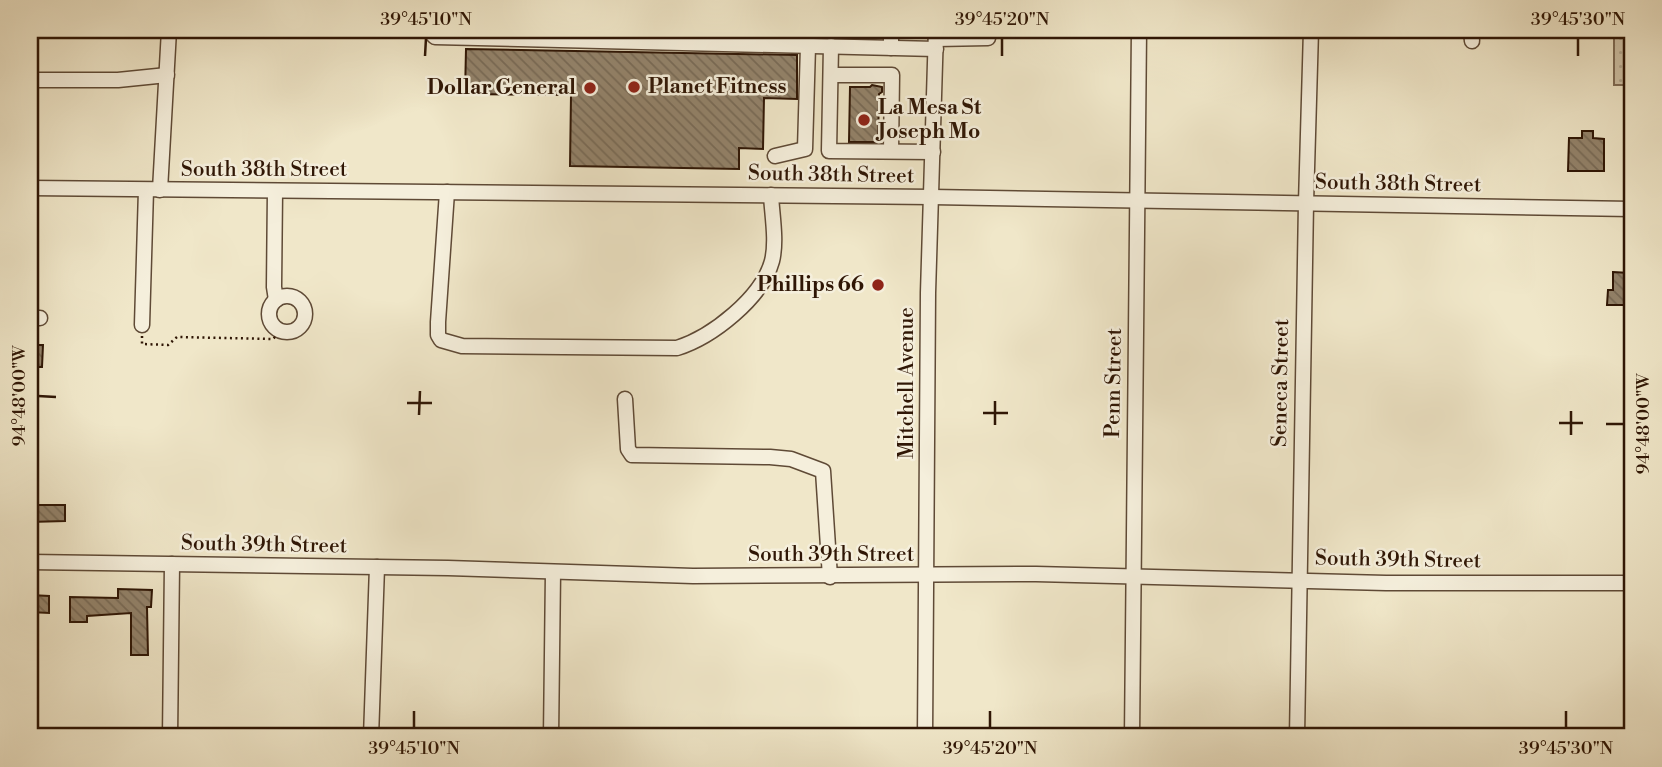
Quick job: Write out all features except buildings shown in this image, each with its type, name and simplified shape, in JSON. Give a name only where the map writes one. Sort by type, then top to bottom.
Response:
[{"type":"street","points":[[142,325],[153,190],[167,75],[169,30]]},
{"type":"street","points":[[428,30],[435,37],[455,34],[891,48],[936,39],[988,38],[989,30]]},
{"type":"street","points":[[775,156],[805,149],[803,46],[799,30]]},
{"type":"street","points":[[891,30],[891,48]]},
{"type":"street","name":"Penn Street","points":[[1132,737],[1139,30]]},
{"type":"street","name":"Seneca Street","points":[[1297,737],[1298,580],[1311,30]]},
{"type":"street","name":"Mitchell Avenue","points":[[925,737],[928,293],[936,39]]},
{"type":"street","points":[[831,46],[830,151],[933,152]]},
{"type":"street","points":[[30,80],[118,80],[167,75]]},
{"type":"street","points":[[831,75],[892,75],[891,151]]},
{"type":"street","name":"South 38th Street","points":[[30,188],[932,197],[1632,209]]},
{"type":"street","points":[[275,191],[276,300]]},
{"type":"street","points":[[447,192],[438,322],[438,335],[441,340],[462,346],[677,348],[692,343],[739,311],[761,286],[772,261],[771,195]]},
{"type":"street","points":[[285,296],[301,303],[304,320],[299,328],[290,332],[281,331],[270,321],[271,306],[285,296]]},
{"type":"street","points":[[625,399],[628,449],[632,455],[770,457],[791,459],[823,471],[830,577]]},
{"type":"street","name":"South 39th Street","points":[[30,562],[377,567],[693,576],[1132,576],[1386,583],[1632,583]]},
{"type":"street","points":[[170,737],[172,565]]},
{"type":"street","points":[[371,737],[377,567]]},
{"type":"street","points":[[551,737],[553,572]]},
{"type":"path","points":[[142,325],[142,344],[163,345],[168,345],[177,337],[273,339],[281,331]]},
{"type":"shaded area","points":[[1614,30],[1632,30],[1632,85],[1614,85]]},
{"type":"place","name":"Planet Fitness","points":[[634,87]]},
{"type":"place","name":"Dollar General","points":[[590,88]]},
{"type":"place","name":"La Mesa St Joseph Mo","points":[[864,120]]},
{"type":"place","name":"Phillips 66","points":[[878,285]]}]
